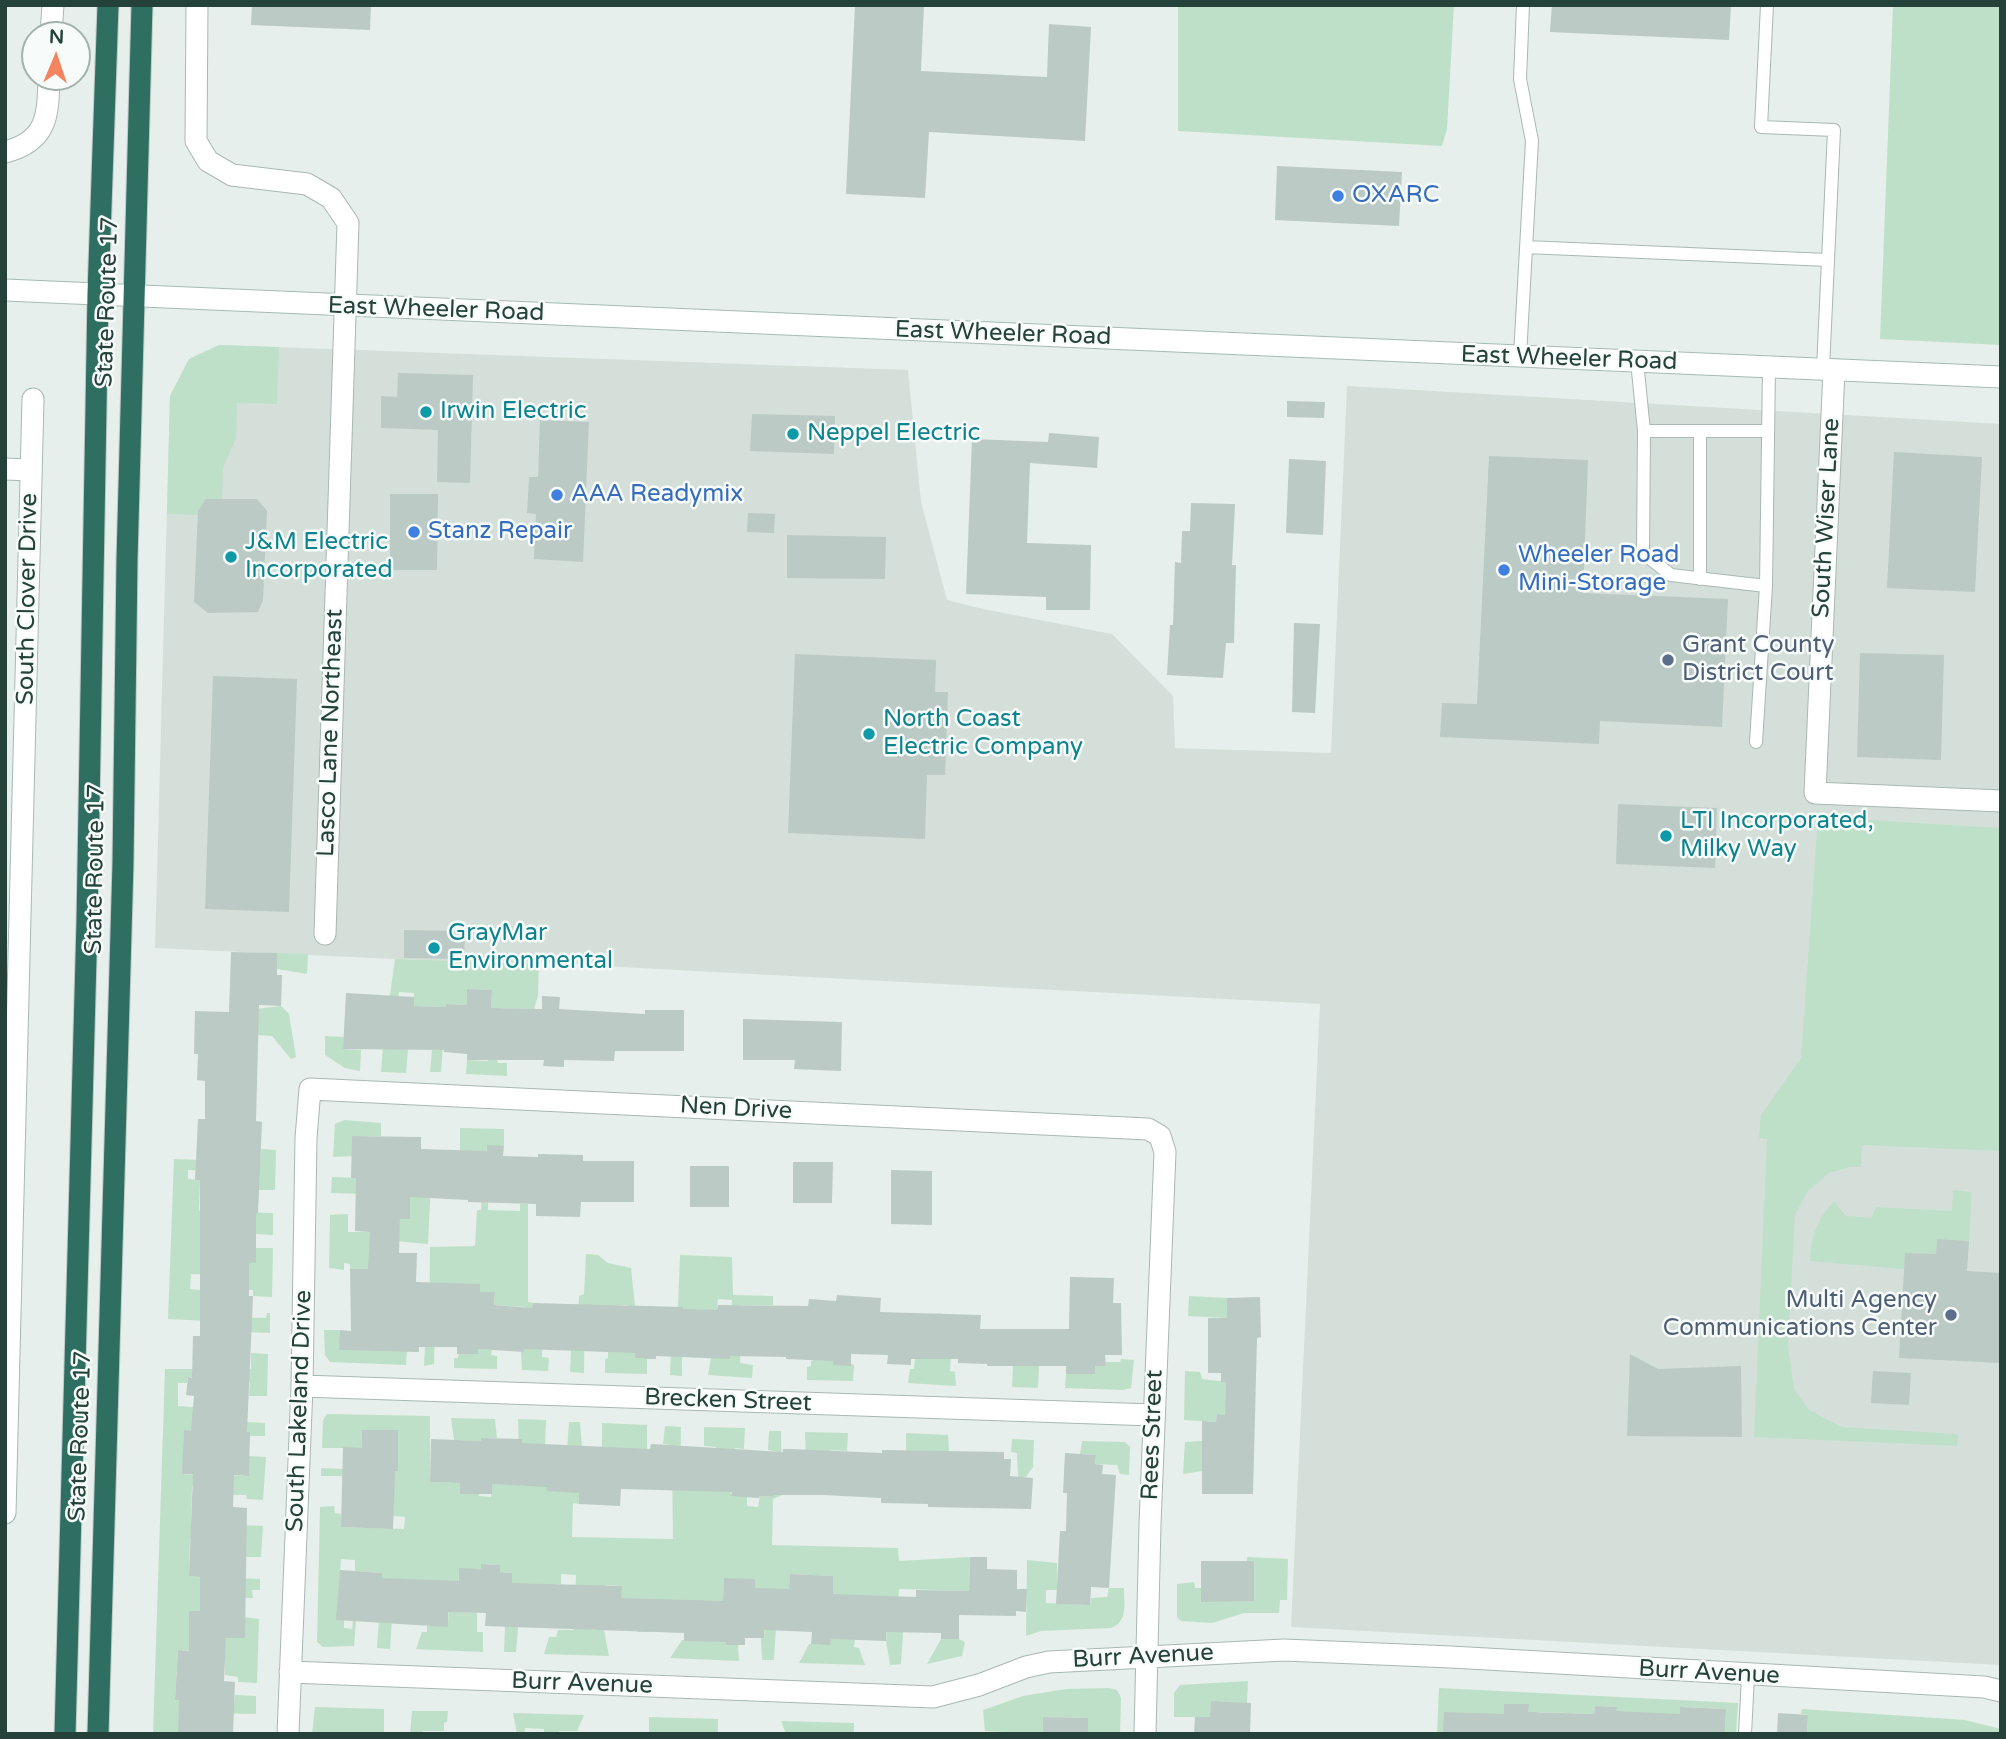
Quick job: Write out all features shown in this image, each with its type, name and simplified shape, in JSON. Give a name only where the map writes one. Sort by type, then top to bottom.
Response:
[{"type":"highway","name":"State Route 17","points":[[65,1734],[88,921],[98,294],[108,5]]},
{"type":"highway","name":"State Route 17","points":[[98,1734],[122,919],[127,560],[142,5]]},
{"type":"street","name":"Lasco Lane Northeast","points":[[197,5],[195,141],[208,160],[232,176],[307,184],[331,198],[348,223],[325,934]]},
{"type":"street","points":[[5,152],[27,144],[44,125],[49,91]]},
{"type":"street","name":"East Wheeler Road","points":[[5,290],[2001,377]]},
{"type":"street","name":"South Wiser Lane","points":[[1828,370],[1815,793],[2001,801]]},
{"type":"street","name":"South Clover Drive","points":[[5,1513],[33,399]]},
{"type":"street","points":[[5,469],[32,470]]},
{"type":"street","name":"Nen Drive","points":[[310,1089],[1148,1129],[1160,1136]]},
{"type":"street","name":"South Lakeland Drive","points":[[288,1734],[302,1386],[306,1138],[310,1089]]},
{"type":"street","name":"Rees Street","points":[[1145,1734],[1153,1415],[1164,1152],[1160,1136]]},
{"type":"street","name":"Brecken Street","points":[[302,1386],[1153,1415]]},
{"type":"street","name":"Burr Avenue","points":[[290,1672],[933,1697],[1049,1662],[1284,1650],[1984,1687],[2001,1691]]},
{"type":"lane","points":[[1520,356],[1532,141],[1520,79],[1523,5]]},
{"type":"lane","points":[[1767,5],[1761,127],[1834,130],[1828,260],[1828,370]]},
{"type":"lane","points":[[1526,247],[1828,260]]},
{"type":"lane","points":[[1637,361],[1644,431],[1643,553],[1671,575],[1766,586]]},
{"type":"lane","points":[[1756,742],[1766,586],[1769,367]]},
{"type":"lane","points":[[1644,431],[1768,431]]},
{"type":"lane","points":[[1700,432],[1700,579]]},
{"type":"lane","points":[[1745,1734],[1748,1676]]},
{"type":"shaded area","points":[[219,345],[908,370],[921,502],[947,600],[1112,634],[1173,696],[1175,748],[1331,753],[1347,386],[2001,424],[2001,1665],[1291,1627],[1320,1004],[545,963],[155,948],[170,396],[189,359]]},
{"type":"green space","points":[[1178,5],[1454,5],[1447,129],[1442,146],[1178,131]]},
{"type":"green space","points":[[1893,5],[2001,5],[2001,345],[1880,339]]},
{"type":"green space","points":[[219,345],[279,347],[277,404],[237,403],[236,438],[223,468],[222,499],[206,499],[197,515],[167,514],[170,396],[189,359]]},
{"type":"green space","points":[[1818,817],[2001,828],[2001,1151],[1862,1145],[1861,1167],[1829,1173],[1807,1192],[1795,1215],[1788,1346],[1794,1389],[1809,1410],[1842,1427],[1958,1434],[1957,1446],[1754,1437],[1767,1139],[1759,1138],[1761,1115],[1801,1058]]},
{"type":"green space","points":[[277,953],[308,954],[307,974],[277,969]]},
{"type":"green space","points":[[395,959],[539,963],[538,996],[534,1009],[493,1008],[492,1040],[498,1063],[507,1063],[507,1076],[466,1074],[467,1060],[488,1061],[492,990],[468,989],[467,1005],[446,1004],[441,1072],[430,1072],[432,1050],[440,1050],[443,1007],[414,1006],[414,993],[399,992],[396,1048],[408,1049],[406,1073],[381,1072]]},
{"type":"green space","points":[[281,1006],[289,1014],[296,1057],[291,1059],[272,1036],[258,1035],[255,1009]]},
{"type":"green space","points":[[325,1036],[344,1037],[343,1049],[361,1050],[360,1071],[345,1068],[325,1055]]},
{"type":"green space","points":[[344,1120],[381,1123],[381,1136],[352,1136],[352,1156],[333,1157],[335,1124]]},
{"type":"green space","points":[[460,1128],[504,1129],[504,1146],[487,1146],[485,1202],[488,1203],[488,1210],[520,1211],[520,1204],[528,1204],[528,1302],[533,1303],[531,1348],[542,1349],[542,1357],[549,1358],[548,1371],[522,1370],[521,1352],[524,1351],[526,1307],[494,1305],[495,1293],[484,1292],[480,1349],[492,1350],[491,1355],[497,1356],[497,1369],[454,1368],[454,1358],[458,1358],[459,1354],[478,1354],[480,1285],[436,1283],[434,1364],[424,1366],[425,1345],[429,1343],[430,1247],[475,1246],[477,1210],[481,1210],[484,1155],[460,1150]]},
{"type":"green space","points":[[261,1149],[276,1150],[275,1190],[259,1190],[231,1171],[188,1170],[188,1179],[200,1180],[199,1211],[273,1213],[273,1235],[200,1231],[200,1247],[214,1247],[214,1263],[255,1263],[256,1248],[273,1248],[272,1297],[253,1296],[253,1290],[249,1290],[241,1275],[191,1274],[190,1289],[201,1290],[201,1317],[266,1318],[267,1313],[270,1313],[270,1333],[244,1332],[208,1321],[168,1319],[174,1159],[260,1162]]},
{"type":"green space","points":[[332,1177],[431,1181],[428,1244],[395,1241],[368,1269],[350,1269],[350,1264],[344,1263],[344,1270],[329,1268],[330,1215],[348,1214],[348,1232],[399,1232],[400,1219],[410,1219],[410,1207],[402,1195],[331,1193]]},
{"type":"green space","points":[[1953,1190],[1972,1192],[1969,1241],[1937,1239],[1936,1254],[1905,1253],[1904,1269],[1810,1261],[1816,1229],[1834,1201],[1846,1216],[1871,1218],[1876,1207],[1952,1211]]},
{"type":"green space","points":[[586,1254],[598,1255],[608,1263],[631,1268],[635,1306],[635,1358],[647,1359],[647,1374],[605,1373],[608,1334],[628,1305],[585,1305],[584,1373],[570,1372],[571,1350],[576,1350],[579,1296],[584,1294]]},
{"type":"green space","points":[[680,1255],[732,1257],[733,1295],[773,1296],[773,1305],[738,1305],[740,1363],[753,1365],[752,1378],[708,1375],[711,1358],[730,1358],[732,1300],[718,1299],[717,1310],[682,1357],[682,1376],[670,1375],[671,1350],[683,1307],[678,1307]]},
{"type":"green space","points":[[1189,1296],[1227,1298],[1227,1318],[1188,1316]]},
{"type":"green space","points":[[941,1313],[939,1341],[951,1352],[950,1371],[955,1372],[956,1386],[908,1383],[915,1359],[927,1359],[936,1314]]},
{"type":"green space","points":[[324,1330],[340,1330],[340,1350],[407,1351],[406,1365],[330,1362],[325,1355]]},
{"type":"green space","points":[[815,1349],[854,1365],[853,1381],[807,1380],[807,1367],[811,1366],[811,1361],[814,1360]]},
{"type":"green space","points":[[251,1353],[268,1354],[267,1396],[249,1396],[250,1382],[188,1377],[187,1383],[178,1383],[178,1406],[193,1407],[193,1419],[265,1423],[265,1436],[250,1436],[249,1432],[184,1431],[183,1474],[248,1476],[249,1456],[266,1457],[263,1500],[247,1499],[246,1495],[226,1495],[192,1485],[191,1523],[263,1526],[261,1557],[246,1557],[190,1538],[189,1576],[260,1579],[260,1590],[252,1590],[253,1598],[237,1598],[200,1588],[200,1611],[259,1619],[257,1683],[238,1682],[238,1677],[225,1675],[225,1653],[178,1650],[175,1700],[234,1703],[235,1695],[256,1696],[256,1714],[209,1713],[178,1734],[153,1734],[165,1369],[251,1369]]},
{"type":"green space","points":[[1121,1359],[1134,1360],[1131,1388],[1065,1388],[1066,1374],[1094,1374],[1095,1366],[1106,1366],[1106,1362],[1120,1362]]},
{"type":"green space","points":[[1013,1366],[1039,1366],[1038,1388],[1012,1387]]},
{"type":"green space","points":[[1185,1371],[1200,1372],[1202,1379],[1228,1382],[1225,1415],[1217,1415],[1216,1422],[1184,1420]]},
{"type":"green space","points":[[327,1414],[430,1416],[430,1482],[460,1483],[461,1494],[472,1494],[473,1441],[454,1440],[451,1418],[495,1419],[497,1438],[481,1438],[479,1496],[491,1497],[492,1484],[520,1485],[518,1419],[546,1420],[545,1444],[530,1444],[547,1476],[547,1491],[567,1450],[569,1422],[580,1422],[582,1446],[579,1504],[573,1503],[572,1537],[673,1539],[672,1468],[669,1467],[670,1445],[663,1444],[665,1426],[681,1427],[680,1490],[716,1456],[716,1447],[704,1446],[704,1427],[745,1428],[744,1449],[735,1448],[731,1495],[747,1497],[747,1506],[758,1507],[760,1496],[774,1497],[778,1452],[768,1450],[769,1431],[781,1431],[782,1495],[773,1499],[772,1545],[898,1548],[899,1561],[970,1557],[969,1591],[899,1589],[897,1616],[904,1617],[901,1664],[890,1665],[886,1641],[887,1596],[855,1640],[854,1647],[859,1648],[865,1665],[799,1663],[809,1644],[830,1644],[833,1576],[790,1574],[788,1611],[777,1611],[774,1660],[762,1660],[765,1589],[755,1588],[754,1579],[724,1579],[722,1633],[738,1645],[739,1661],[670,1658],[682,1640],[700,1641],[650,1612],[650,1632],[637,1632],[638,1599],[621,1598],[621,1586],[607,1585],[592,1597],[591,1630],[604,1630],[609,1656],[544,1654],[549,1637],[556,1637],[558,1630],[574,1630],[576,1575],[561,1574],[561,1584],[534,1584],[533,1606],[520,1606],[516,1652],[504,1652],[512,1573],[500,1572],[500,1565],[482,1564],[481,1569],[459,1569],[458,1612],[477,1613],[477,1632],[483,1632],[483,1652],[416,1649],[422,1632],[427,1632],[427,1626],[448,1626],[449,1594],[393,1601],[390,1649],[377,1648],[382,1573],[355,1571],[355,1560],[341,1559],[337,1619],[344,1620],[344,1628],[352,1629],[353,1620],[356,1621],[354,1646],[323,1647],[317,1642],[320,1507],[334,1506],[335,1513],[341,1514],[341,1527],[404,1529],[405,1517],[393,1516],[394,1487],[354,1476],[321,1476],[321,1468],[397,1471],[398,1430],[362,1430],[362,1448],[322,1448],[323,1420]]},
{"type":"green space","points":[[602,1423],[647,1425],[647,1453],[602,1447]]},
{"type":"green space","points":[[805,1432],[848,1433],[847,1451],[830,1450],[829,1488],[806,1462]]},
{"type":"green space","points":[[906,1433],[948,1435],[949,1451],[906,1451]]},
{"type":"green space","points":[[1012,1439],[1034,1440],[1033,1467],[1026,1477],[1018,1477],[1017,1453],[1011,1452]]},
{"type":"green space","points":[[1082,1441],[1125,1442],[1130,1447],[1129,1475],[1120,1474],[1117,1465],[1095,1464],[1096,1455],[1080,1454]]},
{"type":"green space","points":[[1202,1441],[1206,1448],[1202,1471],[1183,1474],[1185,1442]]},
{"type":"green space","points":[[1247,1557],[1288,1559],[1287,1600],[1280,1600],[1279,1613],[1244,1613],[1212,1623],[1181,1621],[1177,1617],[1177,1584],[1194,1582],[1195,1588],[1201,1588],[1201,1601],[1254,1601],[1254,1561],[1247,1561]]},
{"type":"green space","points":[[1027,1560],[1057,1563],[1057,1590],[1046,1590],[1046,1603],[1090,1605],[1091,1598],[1107,1597],[1109,1588],[1124,1588],[1123,1617],[1111,1628],[1041,1631],[1026,1636]]},
{"type":"green space","points":[[941,1639],[959,1639],[965,1642],[962,1656],[927,1664]]},
{"type":"green space","points":[[1248,1681],[1247,1703],[1210,1717],[1174,1717],[1174,1693],[1180,1685]]},
{"type":"green space","points":[[1439,1688],[1738,1703],[1736,1734],[1725,1734],[1726,1709],[1681,1707],[1679,1734],[1615,1734],[1616,1707],[1595,1706],[1594,1714],[1538,1712],[1537,1734],[1527,1733],[1528,1705],[1505,1704],[1504,1714],[1437,1734]]},
{"type":"green space","points":[[1066,1689],[1117,1690],[1121,1698],[1120,1734],[1088,1734],[1088,1718],[1043,1717],[1043,1734],[985,1731],[983,1710],[1023,1696]]},
{"type":"green space","points":[[315,1707],[384,1709],[384,1733],[399,1734],[312,1734]]},
{"type":"green space","points":[[1802,1709],[1965,1720],[2001,1729],[2001,1734],[1807,1734],[1808,1715],[1801,1714]]},
{"type":"green space","points":[[412,1711],[448,1711],[444,1731],[410,1734]]},
{"type":"green space","points":[[513,1713],[584,1715],[577,1731],[544,1734],[544,1729],[525,1728],[524,1734],[517,1734]]},
{"type":"green space","points":[[649,1717],[718,1719],[718,1734],[649,1734]]},
{"type":"green space","points":[[781,1721],[854,1723],[854,1734],[786,1734]]},
{"type":"building","points":[[252,5],[371,5],[370,30],[251,25]]},
{"type":"building","points":[[855,5],[924,5],[921,71],[1047,77],[1049,24],[1091,27],[1085,141],[929,132],[925,198],[846,194]]},
{"type":"building","points":[[1552,5],[1731,5],[1729,40],[1550,32]]},
{"type":"building","name":"OXARC","points":[[1277,166],[1402,172],[1399,226],[1275,220]]},
{"type":"building","name":"Irwin Electric","points":[[398,373],[473,375],[470,483],[437,482],[438,430],[381,428],[381,396],[397,397]]},
{"type":"building","points":[[1287,401],[1325,402],[1324,418],[1287,417]]},
{"type":"building","name":"Neppel Electric","points":[[752,414],[835,416],[834,454],[750,451]]},
{"type":"building","name":"AAA Readymix","points":[[540,420],[589,422],[583,562],[534,559],[536,514],[527,513],[529,477],[538,477]]},
{"type":"building","points":[[1049,433],[1099,437],[1097,468],[1030,463],[1027,543],[1091,545],[1090,610],[1046,610],[1046,597],[966,594],[972,439],[1048,442]]},
{"type":"building","points":[[1894,452],[1982,457],[1975,592],[1887,588]]},
{"type":"building","points":[[1489,456],[1588,460],[1583,593],[1728,599],[1722,727],[1600,721],[1599,744],[1440,737],[1442,703],[1477,704]]},
{"type":"building","points":[[1289,459],[1326,461],[1323,535],[1286,533]]},
{"type":"building","name":"Stanz Repair","points":[[390,494],[438,494],[437,570],[390,570]]},
{"type":"building","name":"J&M Electric Incorporated","points":[[206,499],[257,499],[267,511],[263,600],[258,612],[208,613],[194,602],[198,511]]},
{"type":"building","points":[[1191,503],[1235,504],[1232,565],[1236,565],[1234,643],[1226,643],[1223,678],[1167,675],[1170,625],[1173,625],[1175,562],[1181,563],[1182,531],[1190,531]]},
{"type":"building","points":[[748,513],[775,514],[774,533],[747,532]]},
{"type":"building","points":[[787,535],[886,537],[885,579],[787,578]]},
{"type":"building","points":[[1294,623],[1320,624],[1315,713],[1292,712]]},
{"type":"building","points":[[1860,653],[1944,655],[1941,760],[1857,757]]},
{"type":"building","name":"North Coast Electric Company","points":[[795,654],[936,660],[935,692],[948,692],[945,775],[927,775],[925,839],[788,833]]},
{"type":"building","points":[[213,676],[297,679],[289,912],[205,909]]},
{"type":"building","name":"LTI Incorporated, Milky Way","points":[[1618,804],[1717,808],[1715,868],[1616,864]]},
{"type":"building","name":"GrayMar Environmental","points":[[404,930],[465,931],[464,959],[404,958]]},
{"type":"building","points":[[231,952],[277,953],[277,975],[282,975],[281,1006],[259,1005],[256,1121],[262,1122],[256,1213],[256,1263],[249,1263],[249,1296],[253,1296],[247,1432],[250,1432],[249,1476],[234,1475],[233,1507],[247,1508],[245,1638],[226,1638],[224,1681],[235,1682],[233,1734],[178,1734],[179,1700],[175,1700],[178,1650],[189,1651],[189,1611],[200,1611],[200,1577],[189,1576],[193,1474],[182,1474],[184,1430],[191,1431],[194,1396],[186,1395],[188,1377],[192,1378],[193,1336],[200,1336],[200,1180],[195,1180],[198,1119],[205,1119],[205,1081],[197,1080],[198,1054],[194,1054],[195,1011],[229,1012]]},
{"type":"building","points":[[467,989],[492,990],[491,1008],[542,1009],[542,996],[560,997],[559,1009],[645,1014],[645,1010],[684,1010],[684,1051],[615,1051],[614,1061],[564,1060],[564,1067],[543,1066],[544,1060],[467,1060],[467,1054],[444,1050],[343,1049],[346,993],[414,997],[414,1006],[446,1007],[446,1004],[467,1005]]},
{"type":"building","points":[[743,1019],[842,1022],[841,1071],[794,1069],[795,1060],[743,1060]]},
{"type":"building","points":[[352,1136],[421,1137],[421,1149],[487,1151],[487,1145],[504,1146],[503,1156],[583,1155],[583,1161],[634,1161],[634,1202],[581,1202],[580,1217],[536,1216],[536,1204],[410,1197],[410,1219],[400,1219],[399,1253],[417,1253],[416,1282],[480,1284],[480,1292],[495,1292],[494,1305],[532,1308],[533,1303],[717,1310],[718,1305],[808,1306],[809,1299],[836,1301],[837,1295],[881,1298],[880,1312],[981,1315],[980,1329],[1069,1329],[1070,1277],[1114,1278],[1113,1303],[1121,1303],[1122,1355],[1105,1355],[1106,1366],[1095,1366],[1095,1374],[1066,1374],[1066,1366],[987,1366],[958,1363],[958,1359],[911,1359],[911,1365],[887,1364],[888,1355],[851,1354],[851,1366],[833,1365],[833,1361],[786,1357],[730,1356],[730,1359],[656,1356],[656,1359],[647,1359],[635,1358],[635,1353],[524,1349],[524,1352],[478,1349],[478,1354],[457,1354],[457,1347],[419,1347],[419,1352],[339,1350],[340,1330],[351,1331],[350,1269],[368,1269],[370,1232],[355,1231],[356,1178],[351,1178]]},
{"type":"building","points":[[793,1162],[833,1162],[832,1203],[793,1203]]},
{"type":"building","points":[[690,1166],[729,1166],[729,1207],[690,1207]]},
{"type":"building","points":[[891,1170],[932,1171],[932,1225],[891,1224]]},
{"type":"building","name":"Multi Agency Communications Center","points":[[1937,1239],[1969,1241],[1967,1271],[2001,1273],[2001,1363],[1899,1358],[1905,1253],[1936,1254]]},
{"type":"building","points":[[1260,1297],[1261,1337],[1257,1338],[1253,1494],[1202,1494],[1202,1421],[1216,1422],[1217,1414],[1225,1415],[1226,1382],[1221,1382],[1221,1373],[1208,1373],[1208,1318],[1227,1318],[1227,1298]]},
{"type":"building","points":[[1630,1354],[1658,1369],[1741,1366],[1742,1437],[1627,1436]]},
{"type":"building","points":[[1873,1371],[1911,1373],[1909,1405],[1871,1403]]},
{"type":"building","points":[[362,1430],[398,1430],[393,1529],[341,1527],[343,1447],[362,1448]]},
{"type":"building","points":[[481,1438],[522,1439],[522,1443],[650,1449],[651,1444],[783,1452],[783,1449],[791,1449],[882,1453],[882,1450],[1004,1452],[1004,1459],[1011,1459],[1010,1476],[1033,1478],[1031,1509],[928,1507],[928,1504],[881,1503],[881,1498],[824,1495],[774,1495],[759,1498],[731,1496],[732,1492],[621,1489],[620,1506],[579,1504],[579,1493],[546,1491],[547,1487],[492,1484],[492,1494],[460,1494],[460,1483],[430,1482],[431,1439],[481,1441]]},
{"type":"building","points":[[1065,1453],[1096,1455],[1095,1464],[1103,1465],[1102,1474],[1116,1475],[1109,1588],[1091,1587],[1090,1605],[1056,1604],[1060,1531],[1066,1531],[1067,1493],[1063,1493]]},
{"type":"building","points":[[970,1557],[987,1557],[987,1569],[1017,1570],[1017,1589],[1027,1589],[1026,1612],[1016,1611],[1016,1616],[959,1615],[959,1639],[941,1639],[941,1633],[886,1632],[886,1641],[831,1639],[830,1645],[811,1644],[812,1632],[764,1630],[764,1638],[745,1638],[745,1645],[726,1645],[726,1642],[684,1641],[684,1633],[485,1626],[486,1613],[448,1612],[448,1627],[336,1620],[340,1570],[382,1573],[382,1578],[459,1581],[459,1568],[481,1569],[481,1564],[500,1565],[500,1572],[512,1573],[512,1583],[622,1586],[621,1598],[723,1601],[724,1578],[755,1579],[755,1588],[789,1589],[790,1574],[833,1576],[833,1594],[916,1597],[916,1590],[969,1591]]},
{"type":"building","points":[[1201,1561],[1254,1561],[1254,1601],[1201,1602]]},
{"type":"building","points":[[1211,1701],[1251,1703],[1250,1734],[1194,1734],[1195,1717],[1210,1717]]},
{"type":"building","points":[[1504,1704],[1529,1704],[1528,1712],[1594,1714],[1595,1706],[1617,1707],[1616,1711],[1680,1714],[1680,1707],[1726,1709],[1725,1734],[1443,1734],[1444,1712],[1504,1714]]},
{"type":"building","points":[[1778,1713],[1808,1715],[1807,1734],[1777,1734]]},
{"type":"building","points":[[1043,1717],[1088,1718],[1088,1734],[1043,1734]]},
{"type":"place","name":"OXARC","points":[[1338,196]]},
{"type":"place","name":"Irwin Electric","points":[[426,412]]},
{"type":"place","name":"Neppel Electric","points":[[793,434]]},
{"type":"place","name":"AAA Readymix","points":[[557,495]]},
{"type":"place","name":"Stanz Repair","points":[[414,532]]},
{"type":"place","name":"J&M Electric Incorporated","points":[[231,557]]},
{"type":"place","name":"Wheeler Road Mini-Storage","points":[[1504,570]]},
{"type":"place","name":"Grant County District Court","points":[[1668,660]]},
{"type":"place","name":"North Coast Electric Company","points":[[869,734]]},
{"type":"place","name":"LTI Incorporated, Milky Way","points":[[1666,836]]},
{"type":"place","name":"GrayMar Environmental","points":[[434,948]]},
{"type":"place","name":"Multi Agency Communications Center","points":[[1951,1315]]}]
